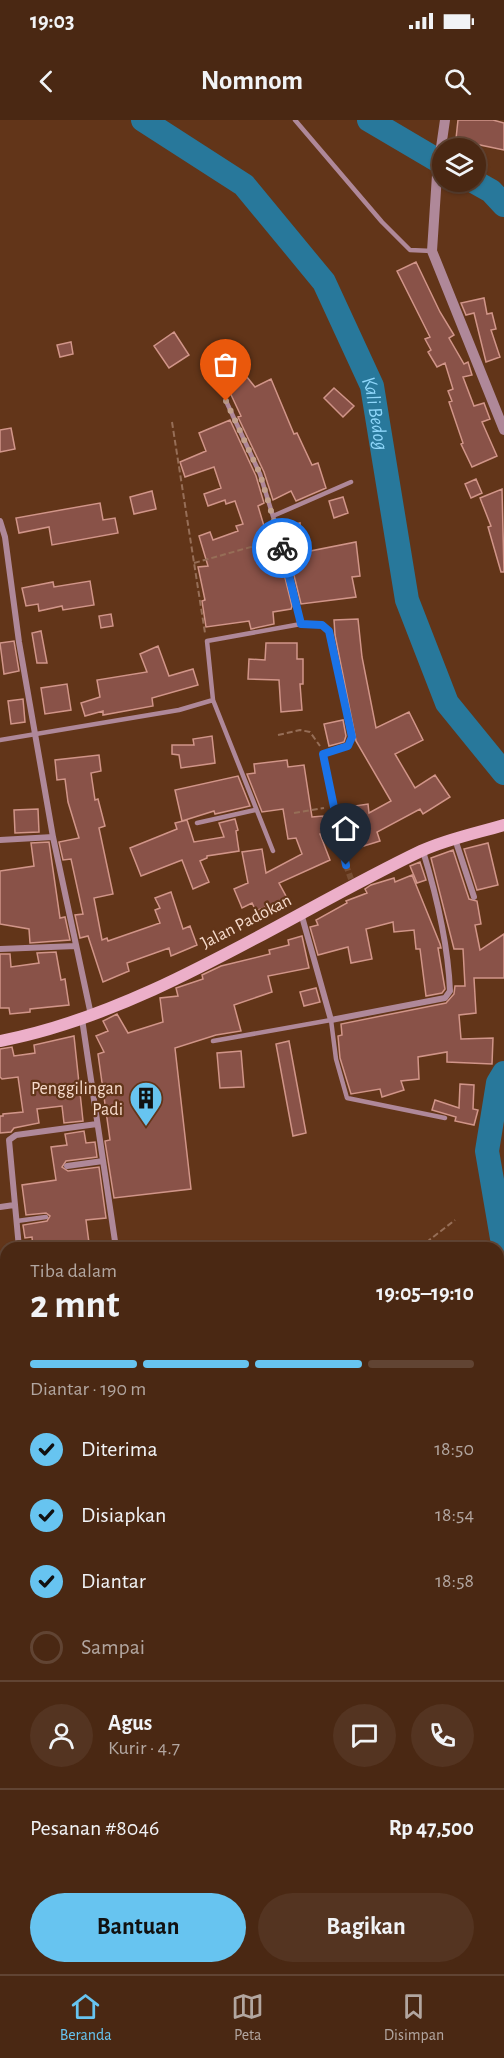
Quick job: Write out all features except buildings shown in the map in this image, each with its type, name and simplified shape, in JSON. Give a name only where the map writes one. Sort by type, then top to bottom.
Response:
[{"type":"main road","name":"Jalan Padokan","points":[[0,1041],[87,1017],[142,994],[301,913],[352,883],[423,850],[504,825]]},
{"type":"street","points":[[445,120],[437,175],[432,251],[504,430]]},
{"type":"street","points":[[0,521],[53,837],[76,946],[87,1017],[97,1124],[115,1242]]},
{"type":"street","points":[[301,624],[322,625],[329,631],[352,737],[348,746],[323,754],[346,865]]},
{"type":"street","points":[[0,840],[53,837]]},
{"type":"street","points":[[455,839],[474,897]]},
{"type":"street","points":[[301,913],[331,1020],[406,1007],[448,995],[450,982],[440,912],[423,850]]},
{"type":"street","points":[[0,949],[76,946]]},
{"type":"street","points":[[18,1242],[9,1140],[11,1137],[97,1124]]},
{"type":"street","points":[[67,1166],[103,1161]]},
{"type":"street","points":[[0,1207],[14,1205]]},
{"type":"lane","points":[[295,120],[382,222],[410,250],[432,251]]},
{"type":"lane","points":[[226,401],[260,474],[280,539],[301,624],[207,642],[213,700],[273,851]]},
{"type":"lane","points":[[273,516],[351,482]]},
{"type":"lane","points":[[0,740],[179,710],[213,700]]},
{"type":"lane","points":[[197,823],[255,810]]},
{"type":"lane","points":[[213,1041],[331,1020],[336,1059],[347,1098],[445,1118]]},
{"type":"lane","points":[[16,1221],[46,1217]]},
{"type":"path","points":[[172,422],[207,642]]},
{"type":"path","points":[[194,562],[280,539]]},
{"type":"path","points":[[278,735],[300,730],[310,732],[323,754]]},
{"type":"path","points":[[294,813],[335,807]]},
{"type":"path","points":[[427,1242],[455,1220]]},
{"type":"waterway","name":"Kali Bedog","points":[[143,120],[244,185],[324,282],[372,386],[407,600],[447,703],[504,773]]},
{"type":"waterway","points":[[369,120],[432,157]]},
{"type":"waterway","points":[[486,188],[504,205]]},
{"type":"waterway","name":"Kali Bedog","points":[[503,1242],[487,1151],[498,1083],[504,1073]]},
{"type":"tunnel","points":[[346,865],[351,879]]},
{"type":"way so far","points":[[226,401],[260,474],[282,548]]},
{"type":"place","name":"Penggilingan Padi","points":[[146,1127]]},
{"type":"route","points":[[282,548],[301,624],[322,625],[329,631],[352,737],[348,746],[323,754],[346,865]]}]
